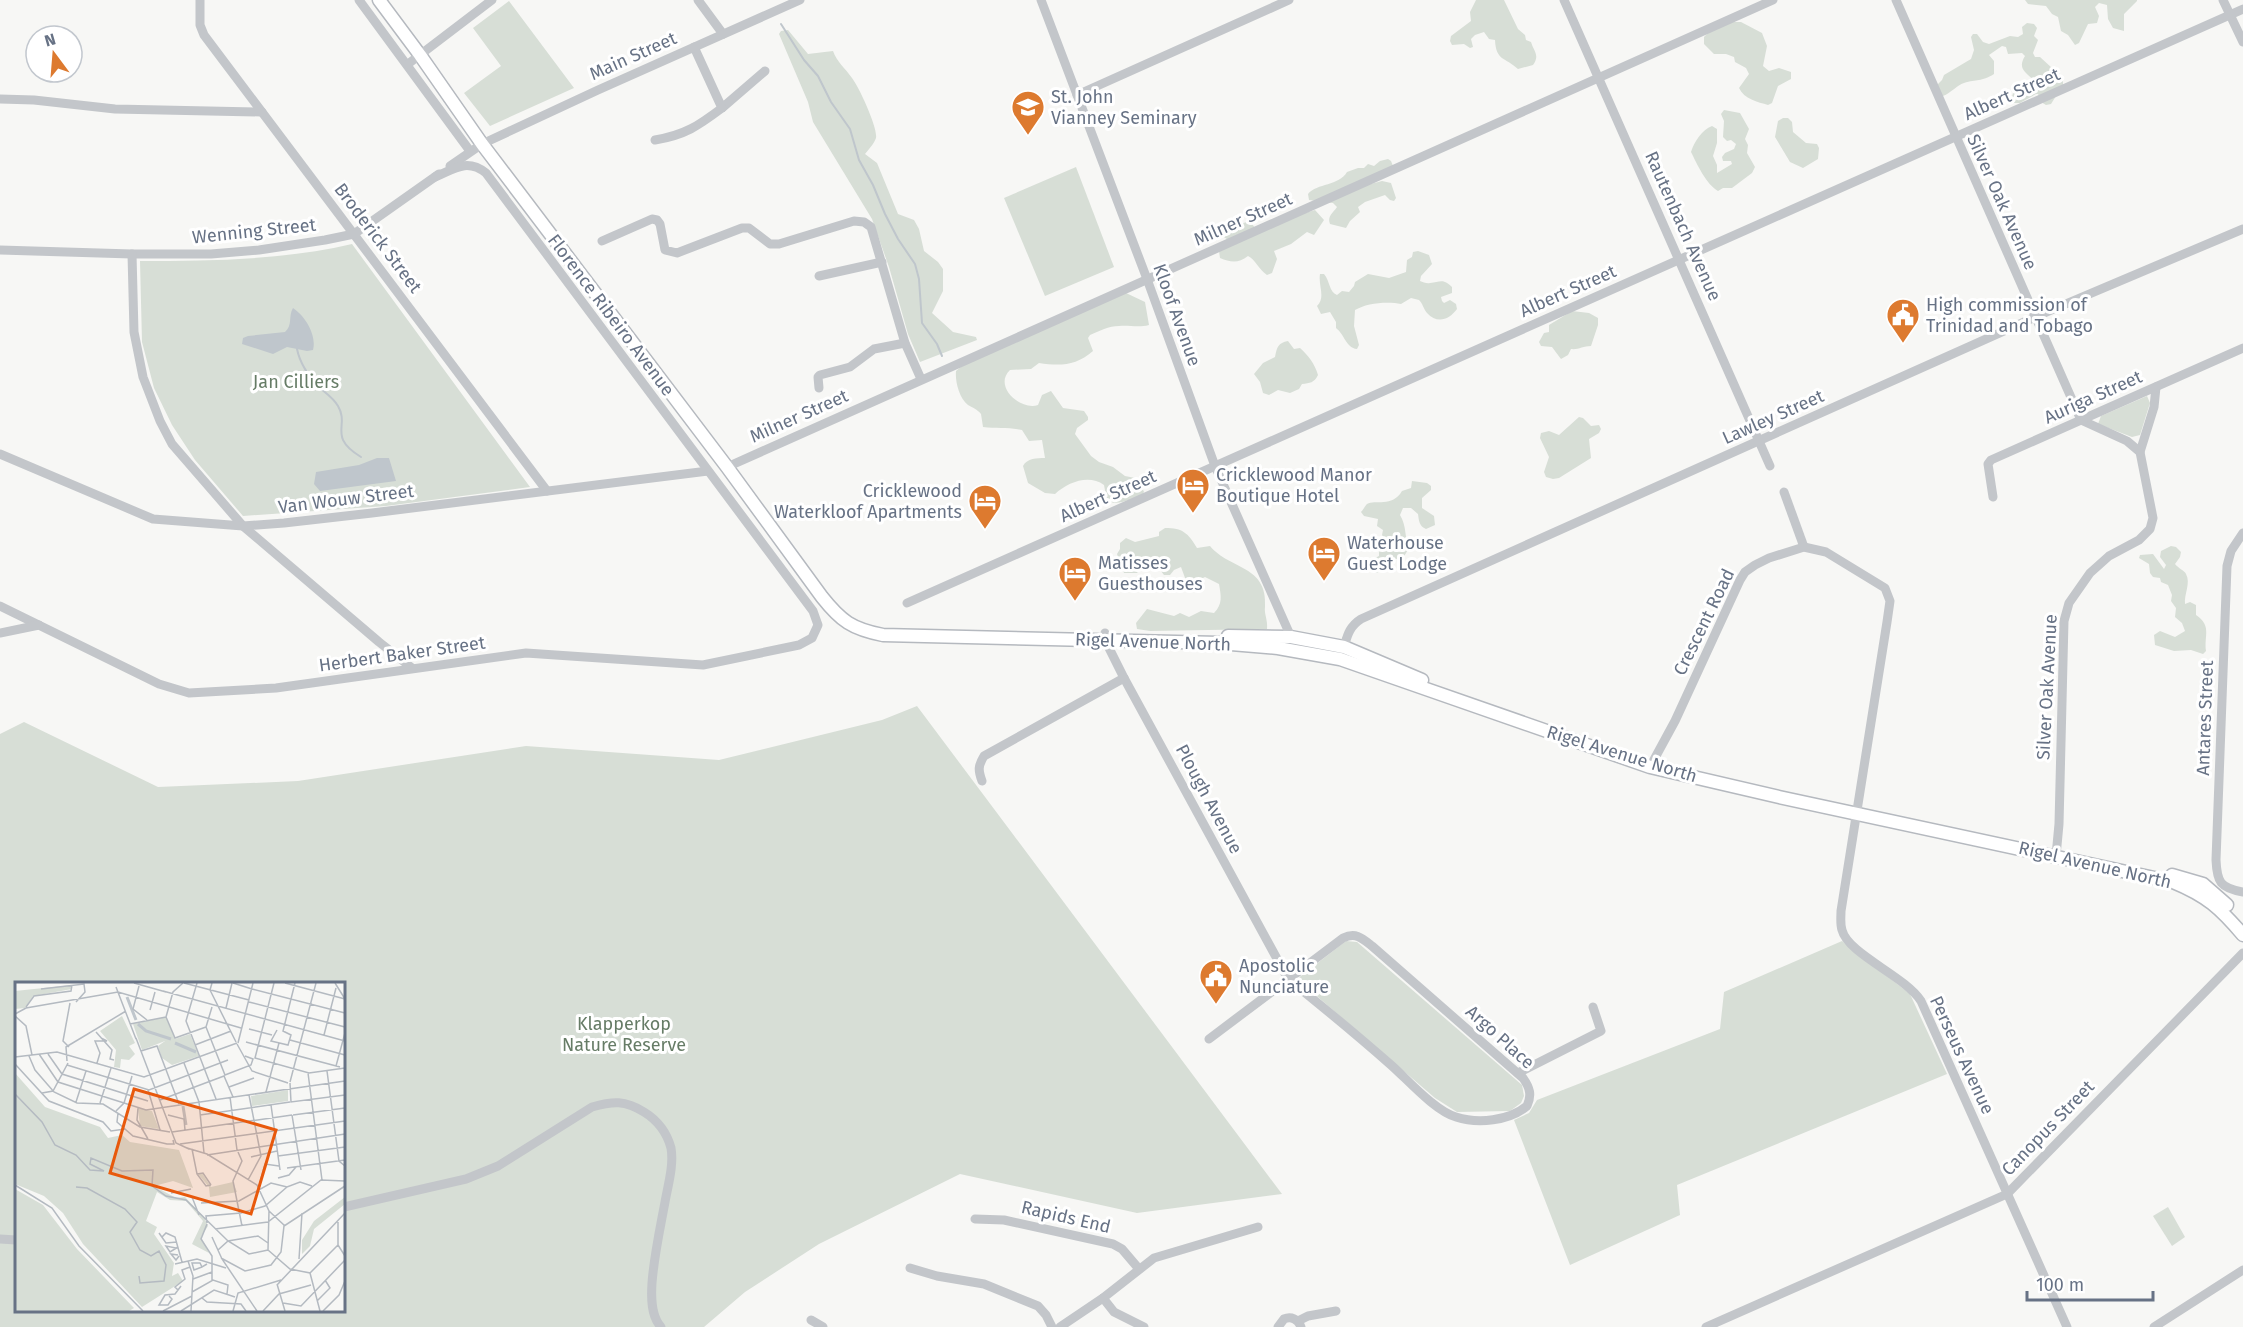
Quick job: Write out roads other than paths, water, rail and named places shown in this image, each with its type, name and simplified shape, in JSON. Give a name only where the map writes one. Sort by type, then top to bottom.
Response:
[{"type":"main road","name":"Florence Ribeiro Avenue","points":[[379,0],[482,144],[727,467],[822,597],[849,625]]},
{"type":"main road","name":"Rigel Avenue North","points":[[849,625],[883,635],[1291,637],[1653,763],[1856,810],[2196,881],[2217,896],[2243,923]]},
{"type":"main road","name":"Rigel Avenue North","points":[[1105,637],[1278,648],[1308,653],[1342,653]]},
{"type":"main road","points":[[1278,648],[1291,637],[1296,645],[1308,653]]},
{"type":"main road","name":"Rigel Avenue North","points":[[2056,853],[2184,886],[2217,906],[2243,935]]},
{"type":"street","name":"Broderick Street","points":[[200,0],[199,18],[202,30],[547,491]]},
{"type":"street","points":[[359,0],[470,151]]},
{"type":"street","points":[[408,64],[492,0]]},
{"type":"street","points":[[698,0],[723,34]]},
{"type":"street","name":"Main Street","points":[[482,144],[694,46],[800,0]]},
{"type":"street","name":"Kloof Avenue","points":[[1041,0],[1215,466],[1291,637]]},
{"type":"street","points":[[1077,94],[1289,0]]},
{"type":"street","name":"Rautenbach Avenue","points":[[1564,0],[1770,466]]},
{"type":"street","name":"Milner Street","points":[[727,467],[1773,0]]},
{"type":"street","name":"Silver Oak Avenue","points":[[1896,0],[2081,420]]},
{"type":"street","points":[[2223,0],[2243,42]]},
{"type":"street","name":"Albert Street","points":[[907,603],[2243,9]]},
{"type":"street","points":[[694,46],[722,108]]},
{"type":"street","points":[[655,140],[676,137],[695,129],[765,71]]},
{"type":"street","points":[[0,99],[34,100],[115,109],[262,112]]},
{"type":"street","name":"Wenning Street","points":[[0,250],[211,254],[260,250],[354,234],[482,144]]},
{"type":"street","points":[[435,177],[465,165],[478,166],[486,173],[708,471]]},
{"type":"street","points":[[602,241],[652,219],[657,220],[660,224],[665,250],[677,253],[742,228],[749,228],[770,243],[779,244],[854,221],[864,222],[871,227],[905,343],[921,379]]},
{"type":"street","name":"Lawley Street","points":[[1342,653],[1350,629],[1361,619],[2035,317],[2243,228]]},
{"type":"street","points":[[132,254],[134,332],[143,377],[172,444],[243,526],[412,668]]},
{"type":"street","points":[[819,276],[882,262]]},
{"type":"street","points":[[819,388],[818,377],[820,375],[850,367],[874,349],[905,343]]},
{"type":"street","name":"Auriga Street","points":[[1993,497],[1988,467],[1990,461],[2243,348]]},
{"type":"street","name":"Silver Oak Avenue","points":[[2056,853],[2065,615],[2075,595],[2100,563],[2139,540],[2150,529],[2153,518],[2152,510],[2140,452],[2154,407],[2156,387]]},
{"type":"street","points":[[2081,420],[2127,441],[2140,452]]},
{"type":"street","points":[[683,436],[695,425]]},
{"type":"street","name":"Van Wouw Street","points":[[0,454],[143,516],[164,520],[243,526],[284,524],[708,471]]},
{"type":"street","name":"Herbert Baker Street","points":[[0,606],[159,684],[189,693],[276,688],[536,652],[703,665],[799,645],[812,638],[818,621],[813,611],[708,471]]},
{"type":"street","points":[[1784,492],[1804,547],[1818,549],[1833,556],[1881,584],[1889,595],[1887,622],[1856,810]]},
{"type":"street","name":"Antares Street","points":[[2243,533],[2231,551],[2227,566],[2216,860],[2221,884],[2243,892]]},
{"type":"street","name":"Crescent Road","points":[[1653,763],[1745,572],[1769,558],[1804,547]]},
{"type":"street","points":[[0,633],[39,625]]},
{"type":"street","name":"Plough Avenue","points":[[1105,637],[1124,678],[1288,979]]},
{"type":"street","points":[[982,781],[978,772],[979,764],[984,756],[1124,678]]},
{"type":"street","name":"Perseus Avenue","points":[[1856,810],[1841,911],[1842,930],[1852,946],[1902,981],[1921,1001],[2067,1327]]},
{"type":"street","name":"Argo Place","points":[[1356,935],[1372,946],[1518,1073],[1530,1087],[1531,1095],[1527,1106],[1499,1119],[1455,1117],[1434,1104],[1331,1013],[1288,979],[1342,938],[1356,935]]},
{"type":"street","name":"Canopus Street","points":[[1706,1327],[2007,1194],[2243,953]]},
{"type":"street","points":[[1209,1039],[1288,979]]},
{"type":"street","points":[[1518,1073],[1601,1031],[1593,1007]]},
{"type":"street","points":[[345,1207],[466,1179],[498,1166],[592,1107],[610,1102],[633,1106],[647,1113],[659,1125],[667,1138],[672,1158],[651,1297],[654,1313],[661,1327]]},
{"type":"street","name":"Rapids End","points":[[975,1219],[995,1219],[1113,1244],[1122,1249],[1139,1269]]},
{"type":"street","points":[[1060,1327],[1103,1298],[1146,1263],[1162,1254],[1258,1227]]},
{"type":"street","points":[[0,1239],[15,1240]]},
{"type":"street","points":[[910,1268],[930,1275],[984,1284],[1038,1306],[1052,1327]]},
{"type":"street","points":[[2154,1327],[2243,1270]]},
{"type":"street","points":[[1103,1298],[1114,1312],[1144,1327]]},
{"type":"street","points":[[1278,1327],[1287,1318],[1299,1324],[1308,1316],[1336,1311]]},
{"type":"street","points":[[811,1320],[823,1327]]},
{"type":"waterway","points":[[781,24],[804,60],[818,76],[831,102],[850,129],[859,160],[898,239],[915,264],[919,279],[922,323],[937,344],[942,356]]},
{"type":"waterway","points":[[297,349],[300,360],[309,375],[338,406],[342,419],[342,437],[345,443],[361,457]]},
{"type":"place","name":"St. John Vianney Seminary","points":[[1028,136]]},
{"type":"place","name":"High commission of Trinidad and Tobago","points":[[1903,344]]},
{"type":"place","name":"Cricklewood Manor Boutique Hotel","points":[[1193,514]]},
{"type":"place","name":"Cricklewood Waterkloof Apartments","points":[[985,530]]},
{"type":"place","name":"Waterhouse Guest Lodge","points":[[1324,582]]},
{"type":"place","name":"Matisses Guesthouses","points":[[1075,602]]},
{"type":"place","name":"Apostolic Nunciature","points":[[1216,1005]]},
{"type":"park label","name":"Jan Cilliers","points":[[296,382]]},
{"type":"park label","name":"Klapperkop Nature Reserve","points":[[624,1034]]}]
